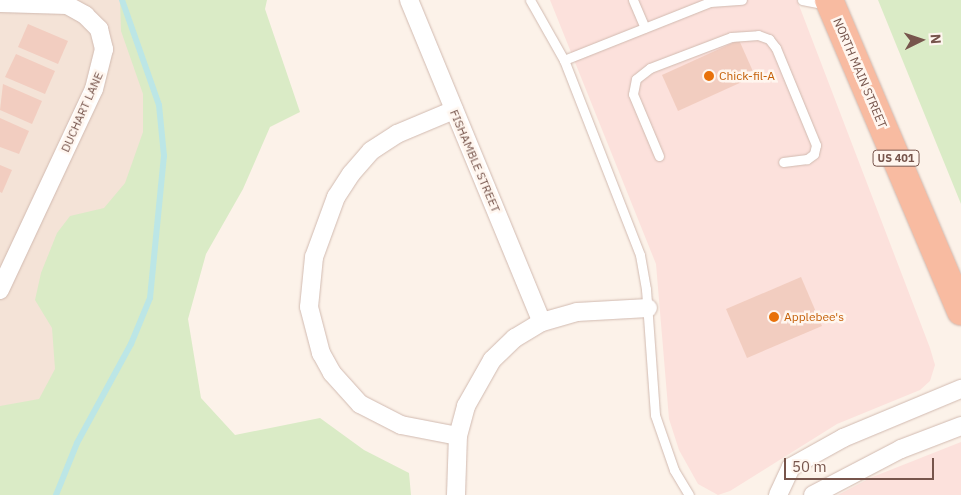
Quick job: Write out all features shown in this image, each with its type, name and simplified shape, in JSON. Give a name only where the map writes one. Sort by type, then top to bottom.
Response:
[{"type":"highway","name":"NORTH MAIN STREET","points":[[830,3],[961,311]]},
{"type":"street","name":"FISHAMBLE STREET","points":[[409,0],[542,322]]},
{"type":"street","name":"DUCHART LANE","points":[[0,3],[67,5],[85,15],[99,29],[104,49],[94,90],[0,290]]},
{"type":"street","points":[[454,110],[397,134],[371,150],[352,174],[336,197],[314,257],[309,298],[313,332],[321,353],[341,384],[360,404],[401,425],[458,436]]},
{"type":"street","points":[[456,495],[458,436],[466,406],[492,360],[514,338],[542,322],[577,312],[648,308]]},
{"type":"street","points":[[780,495],[791,467],[843,438],[961,389]]},
{"type":"street","points":[[813,495],[901,450],[961,426]]},
{"type":"lane","points":[[530,0],[564,60],[640,255],[648,308],[655,415],[674,470],[688,495]]},
{"type":"lane","points":[[633,0],[645,28]]},
{"type":"lane","points":[[564,60],[711,1],[742,0]]},
{"type":"lane","points":[[802,0],[830,3]]},
{"type":"lane","points":[[659,156],[633,94],[636,79],[650,68],[731,37],[758,35],[769,39],[776,48],[816,145],[814,154],[807,159],[783,162]]},
{"type":"shaded area","points":[[0,0],[170,0],[193,68],[0,495]]},
{"type":"shaded area","points":[[550,0],[797,0],[930,348],[935,365],[930,381],[920,390],[837,424],[730,491],[718,495],[698,484],[679,450],[669,419],[656,264]]},
{"type":"shaded area","points":[[961,442],[961,495],[838,495],[870,478]]},
{"type":"green space","points":[[120,0],[267,0],[265,9],[300,112],[270,127],[243,189],[206,254],[188,319],[201,398],[235,435],[320,418],[364,450],[409,473],[411,495],[0,495],[0,406],[39,399],[55,369],[52,328],[35,300],[41,273],[57,233],[70,216],[104,208],[125,183],[143,132],[143,94],[121,31]]},
{"type":"green space","points":[[878,0],[961,0],[961,204]]},
{"type":"building","points":[[28,24],[68,41],[58,64],[18,47]]},
{"type":"building","name":"Chick-fil-A","points":[[739,40],[755,76],[678,111],[662,75]]},
{"type":"building","points":[[16,54],[55,71],[45,94],[5,77]]},
{"type":"building","points":[[3,84],[42,101],[32,124],[0,110]]},
{"type":"building","points":[[0,118],[29,131],[19,154],[0,147]]},
{"type":"building","points":[[0,165],[12,170],[2,193],[0,192]]},
{"type":"building","name":"Applebee's","points":[[801,277],[822,326],[747,358],[726,309]]},
{"type":"waterway","points":[[56,495],[77,443],[131,344],[150,298],[164,156],[159,105],[122,0]]},
{"type":"place","name":"Chick-fil-A","points":[[709,76]]},
{"type":"place","name":"Applebee's","points":[[774,317]]}]
